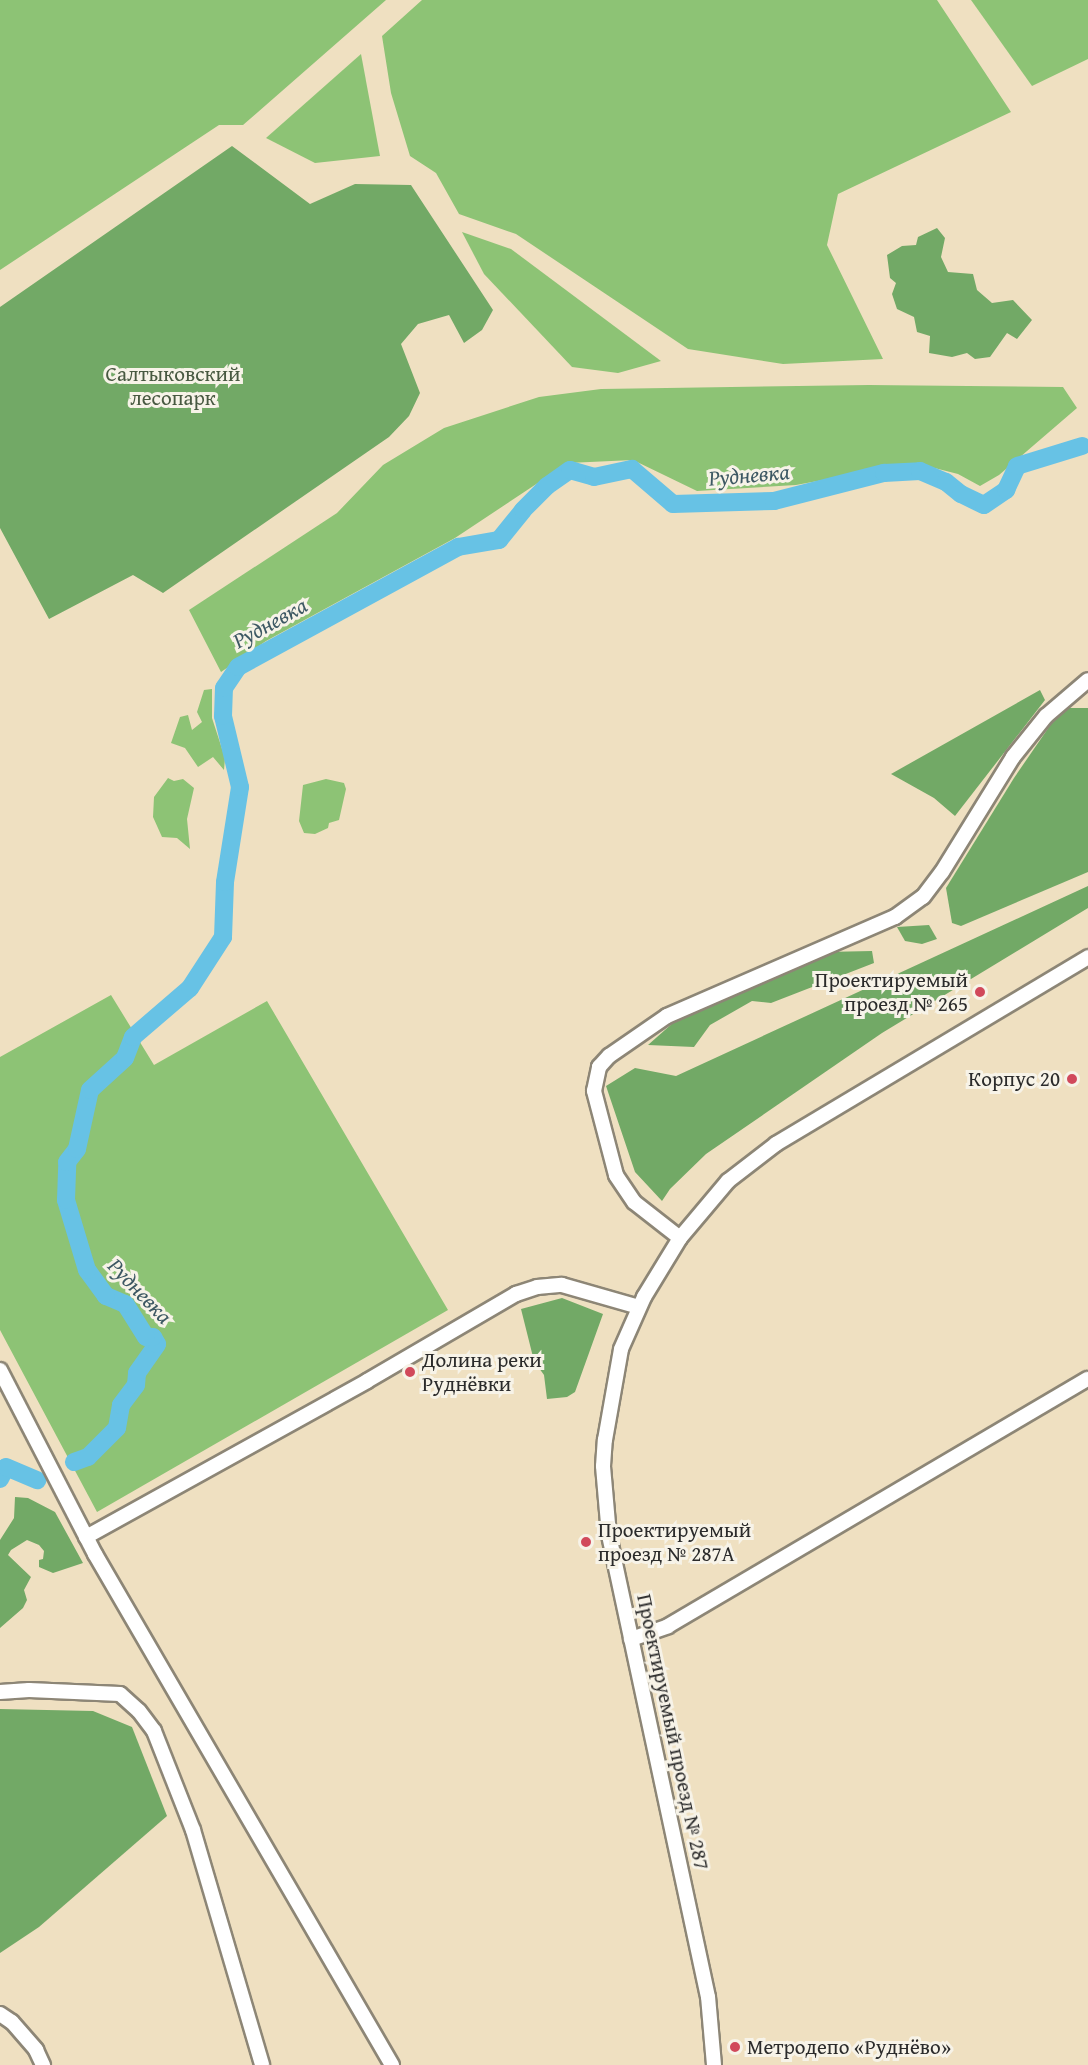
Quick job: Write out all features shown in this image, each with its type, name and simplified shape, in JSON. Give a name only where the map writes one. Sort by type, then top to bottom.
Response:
[{"type":"street","points":[[680,1238],[634,1202],[616,1175],[594,1091],[599,1066],[609,1056],[667,1016],[895,917],[923,897],[952,857],[1013,758],[1046,716],[1088,680]]},
{"type":"street","name":"Проектируемый проезд № 287","points":[[714,2065],[708,1997],[609,1535],[603,1466],[611,1394],[621,1349],[639,1307],[680,1238],[728,1181],[776,1144],[1088,957]]},
{"type":"street","points":[[86,1537],[367,1382],[516,1294],[537,1287],[562,1285],[639,1307]]},
{"type":"street","points":[[0,1370],[86,1537],[392,2065]]},
{"type":"street","points":[[631,1639],[668,1626],[1088,1379]]},
{"type":"street","points":[[0,1692],[28,1690],[120,1694],[139,1711],[154,1731],[193,1830],[262,2065]]},
{"type":"street","points":[[0,2014],[12,2022],[36,2050],[43,2065]]},
{"type":"green space","points":[[0,0],[386,0],[243,125],[219,125],[0,270]]},
{"type":"green space","points":[[422,0],[937,0],[1011,112],[838,194],[827,245],[883,359],[783,364],[688,349],[516,234],[459,214],[436,173],[410,156],[391,93],[382,36]]},
{"type":"green space","points":[[971,0],[1088,0],[1088,59],[1032,86]]},
{"type":"green space","points":[[361,54],[380,156],[315,163],[266,138]]},
{"type":"green space","name":"Салтыковский лесопарк","points":[[232,146],[310,204],[355,184],[411,185],[493,310],[482,330],[464,343],[449,315],[418,324],[401,344],[420,393],[409,416],[389,437],[163,593],[133,575],[49,619],[0,528],[0,307]]},
{"type":"green space","points":[[937,228],[945,238],[941,257],[948,272],[973,274],[977,290],[992,303],[1013,300],[1032,320],[1017,339],[1007,333],[990,357],[975,359],[967,353],[952,357],[929,353],[930,336],[917,332],[914,317],[897,309],[892,294],[896,283],[890,278],[887,255],[902,246],[916,245],[918,237]]},
{"type":"green space","points":[[462,232],[511,249],[661,361],[618,373],[572,367],[484,274]]},
{"type":"green space","points":[[869,385],[1063,387],[1077,408],[999,475],[980,486],[958,474],[915,463],[796,485],[697,491],[633,460],[568,463],[455,538],[266,641],[221,672],[189,610],[337,513],[383,465],[444,428],[539,397],[601,389]]},
{"type":"green space","points":[[212,689],[212,718],[225,758],[224,770],[213,757],[198,767],[185,748],[171,743],[180,717],[188,715],[192,730],[202,722],[197,712],[204,690]]},
{"type":"green space","points":[[1040,690],[1045,700],[955,816],[934,798],[891,774]]},
{"type":"green space","points":[[1062,708],[1088,708],[1088,872],[961,926],[952,923],[946,888],[1014,778]]},
{"type":"green space","points":[[168,778],[174,781],[183,779],[194,788],[187,819],[190,849],[177,838],[162,837],[153,817],[154,797]]},
{"type":"green space","points":[[326,779],[344,783],[346,789],[339,820],[329,823],[328,828],[315,834],[304,833],[299,821],[303,785]]},
{"type":"green space","points":[[1088,886],[1088,908],[882,1033],[706,1154],[670,1189],[662,1201],[635,1172],[606,1086],[635,1068],[676,1076]]},
{"type":"green space","points":[[929,925],[937,939],[922,944],[905,941],[897,927]]},
{"type":"green space","points":[[872,951],[874,963],[771,1003],[752,1001],[710,1025],[694,1047],[648,1045],[674,1022],[825,952]]},
{"type":"green space","points":[[111,995],[154,1065],[267,1001],[448,1310],[97,1512],[0,1330],[0,1057]]},
{"type":"green space","points":[[562,1298],[603,1314],[575,1392],[567,1397],[547,1399],[544,1375],[534,1361],[521,1309]]},
{"type":"green space","points":[[15,1497],[28,1498],[55,1512],[83,1563],[53,1573],[39,1567],[39,1560],[43,1559],[44,1551],[39,1545],[27,1540],[11,1550],[8,1555],[31,1577],[24,1590],[27,1600],[23,1608],[0,1628],[0,1540],[14,1518]]},
{"type":"green space","points":[[0,1709],[93,1711],[132,1727],[167,1816],[39,1927],[0,1953]]},
{"type":"waterway","name":"Рудневка","points":[[74,1462],[88,1457],[117,1428],[121,1405],[136,1385],[137,1373],[157,1344],[153,1337],[146,1337],[125,1304],[106,1296],[87,1270],[66,1200],[67,1162],[77,1149],[90,1090],[125,1058],[133,1037],[190,988],[223,937],[225,882],[240,787],[223,716],[224,688],[238,667],[458,547],[499,540],[523,510],[547,486],[570,470],[594,477],[632,469],[673,504],[774,501],[884,473],[920,471],[946,482],[961,494],[984,505],[1006,490],[1017,466],[1082,446]]},
{"type":"waterway","name":"Рудневка","points":[[0,1479],[6,1467],[37,1480]]},
{"type":"place","name":"Проектируемый проезд № 265","points":[[980,992]]},
{"type":"place","name":"Корпус 20","points":[[1072,1079]]},
{"type":"place","name":"Долина реки Руднёвки","points":[[410,1372]]},
{"type":"place","name":"Проектируемый проезд № 287А","points":[[586,1542]]},
{"type":"place","name":"Метродепо «Руднёво»","points":[[735,2047]]}]
